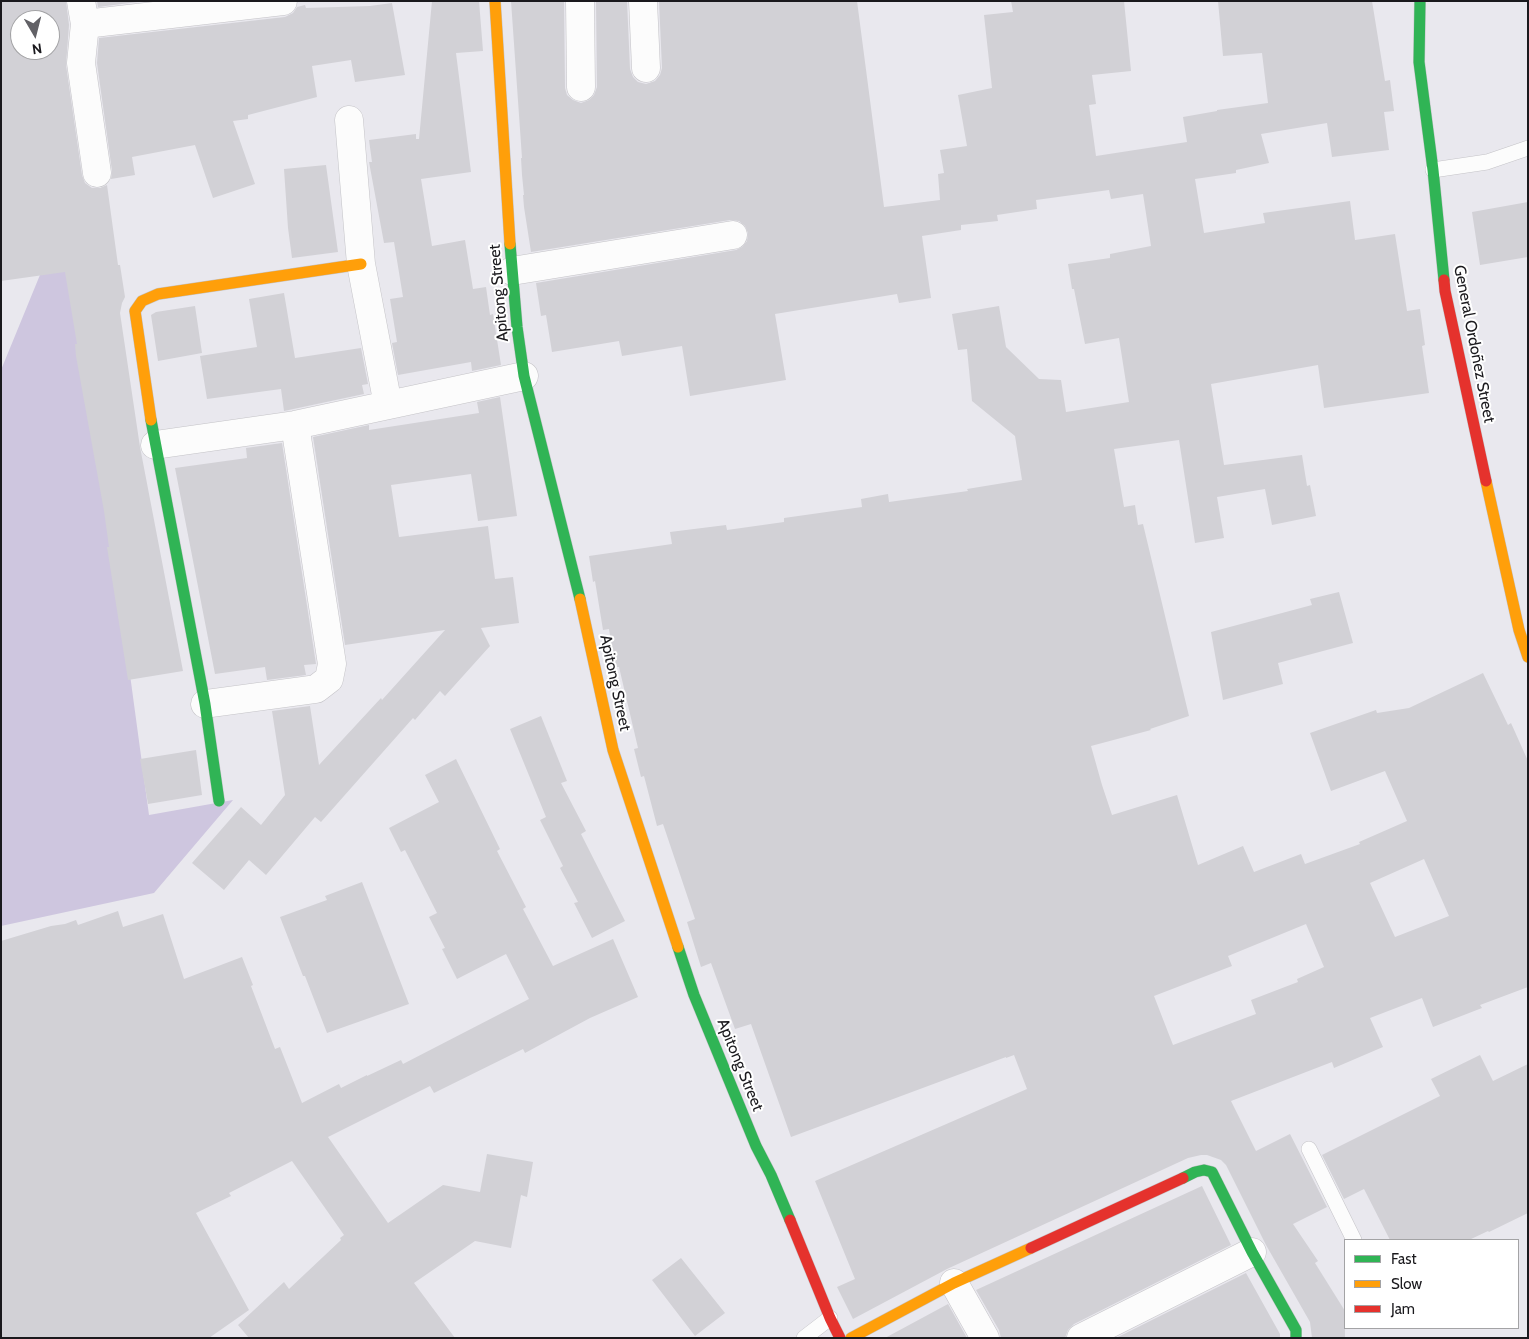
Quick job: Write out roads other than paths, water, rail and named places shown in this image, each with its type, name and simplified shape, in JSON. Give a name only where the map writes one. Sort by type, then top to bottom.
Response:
[{"type":"street","points":[[97,173],[81,63],[83,13],[283,1]]},
{"type":"street","name":"Apitong Street","points":[[495,1],[512,271],[524,376],[578,591],[613,750],[694,995],[756,1146],[771,1176],[840,1338]]},
{"type":"street","points":[[580,1],[581,87]]},
{"type":"street","points":[[643,1],[646,68]]},
{"type":"street","name":"General Ordoñez Street","points":[[1420,1],[1419,62],[1433,170],[1445,291],[1504,565],[1519,630],[1528,657]]},
{"type":"street","points":[[350,120],[361,264],[388,405]]},
{"type":"street","points":[[512,271],[733,235]]},
{"type":"street","points":[[219,800],[205,704],[155,445],[135,311],[142,301],[158,294],[361,264]]},
{"type":"street","points":[[155,445],[295,425],[524,376]]},
{"type":"street","points":[[205,704],[316,688],[329,679],[332,664],[295,425]]},
{"type":"street","points":[[851,1338],[954,1283],[1195,1172],[1204,1170],[1212,1172],[1252,1252],[1296,1330],[1296,1338]]},
{"type":"street","points":[[1081,1338],[1252,1252]]},
{"type":"street","points":[[954,1283],[985,1338]]},
{"type":"lane","points":[[1433,170],[1487,162],[1528,148]]},
{"type":"lane","points":[[1309,1148],[1354,1239]]},
{"type":"lane","points":[[804,1338],[830,1318]]}]
